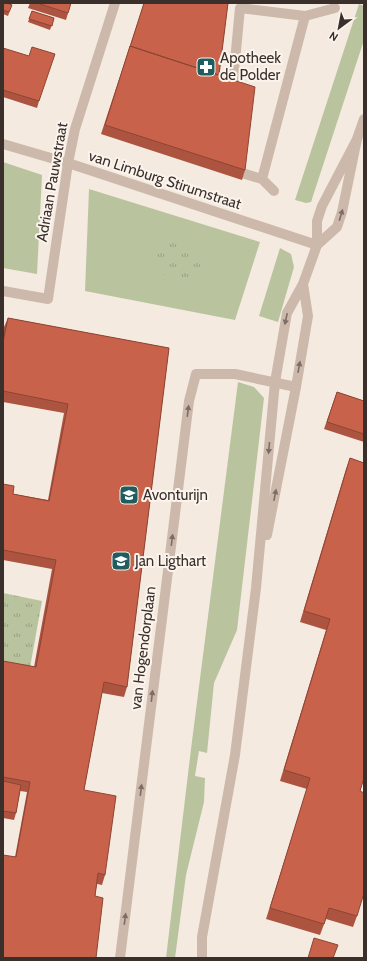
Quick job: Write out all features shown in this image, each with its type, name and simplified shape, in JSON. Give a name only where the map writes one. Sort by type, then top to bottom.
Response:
[{"type":"street","name":"Adriaan Pauwstraat","points":[[3,291],[48,299],[68,163],[75,129],[115,3]]},
{"type":"street","points":[[231,104],[240,8],[305,16],[335,8]]},
{"type":"street","points":[[262,179],[305,16]]},
{"type":"street","points":[[317,245],[337,227],[342,212],[357,139],[364,119]]},
{"type":"street","points":[[202,958],[201,943],[235,755],[256,588],[275,382],[287,313],[303,284],[317,245],[317,221],[322,206],[357,139]]},
{"type":"street","name":"van Limburg Stirumstraat","points":[[3,144],[68,163],[317,245]]},
{"type":"street","points":[[226,160],[225,168],[262,179],[274,191]]},
{"type":"street","points":[[256,588],[296,387],[308,316],[303,284]]},
{"type":"street","name":"van Hogendorplaan","points":[[120,958],[189,401],[196,374],[236,374],[296,387]]},
{"type":"street","points":[[194,958],[201,943]]},
{"type":"green space","points":[[359,4],[364,6],[364,40],[311,202],[306,203],[295,200]]},
{"type":"green space","points":[[3,162],[42,175],[37,274],[3,268]]},
{"type":"green space","points":[[89,189],[260,242],[235,320],[85,291]]},
{"type":"green space","points":[[171,241],[183,246],[197,256],[200,266],[199,273],[187,280],[180,280],[173,279],[160,272],[156,266],[153,253],[156,246]]},
{"type":"green space","points":[[280,248],[291,254],[294,267],[278,322],[259,316]]},
{"type":"green space","points":[[238,382],[254,387],[264,398],[237,630],[214,683],[207,753],[199,751],[195,776],[205,778],[204,802],[186,875],[175,958],[166,958],[191,749]]},
{"type":"green space","points":[[3,593],[42,601],[29,673],[3,668]]},
{"type":"building","points":[[3,3],[12,5],[9,12],[3,10]]},
{"type":"building","points":[[37,3],[71,3],[68,13]]},
{"type":"building","points":[[144,3],[228,3],[219,75],[130,46]]},
{"type":"building","points":[[32,11],[54,18],[52,26],[29,19]]},
{"type":"building","points":[[130,46],[255,87],[245,170],[105,125]]},
{"type":"building","points":[[32,47],[55,54],[39,101],[3,90],[3,48],[29,56]]},
{"type":"building","points":[[8,318],[169,348],[127,687],[104,682],[84,790],[116,796],[105,875],[98,873],[95,896],[103,898],[96,958],[3,958],[3,855],[16,857],[30,782],[3,777],[3,661],[36,667],[56,560],[3,550],[3,484],[14,486],[13,494],[49,501],[68,404],[3,391],[3,342]]},
{"type":"building","points":[[337,392],[364,401],[364,434],[327,422]]},
{"type":"building","points":[[350,458],[364,463],[364,778],[360,791],[364,793],[364,893],[357,916],[329,908],[324,924],[270,908],[310,778],[284,770],[330,619],[304,611]]},
{"type":"building","points":[[3,781],[21,785],[16,813],[3,811]]},
{"type":"building","points":[[314,938],[338,945],[333,958],[308,958]]},
{"type":"place","name":"Apotheek de Polder","points":[[206,67]]},
{"type":"place","name":"Avonturijn","points":[[129,495]]},
{"type":"place","name":"Jan Ligthart","points":[[121,561]]}]
